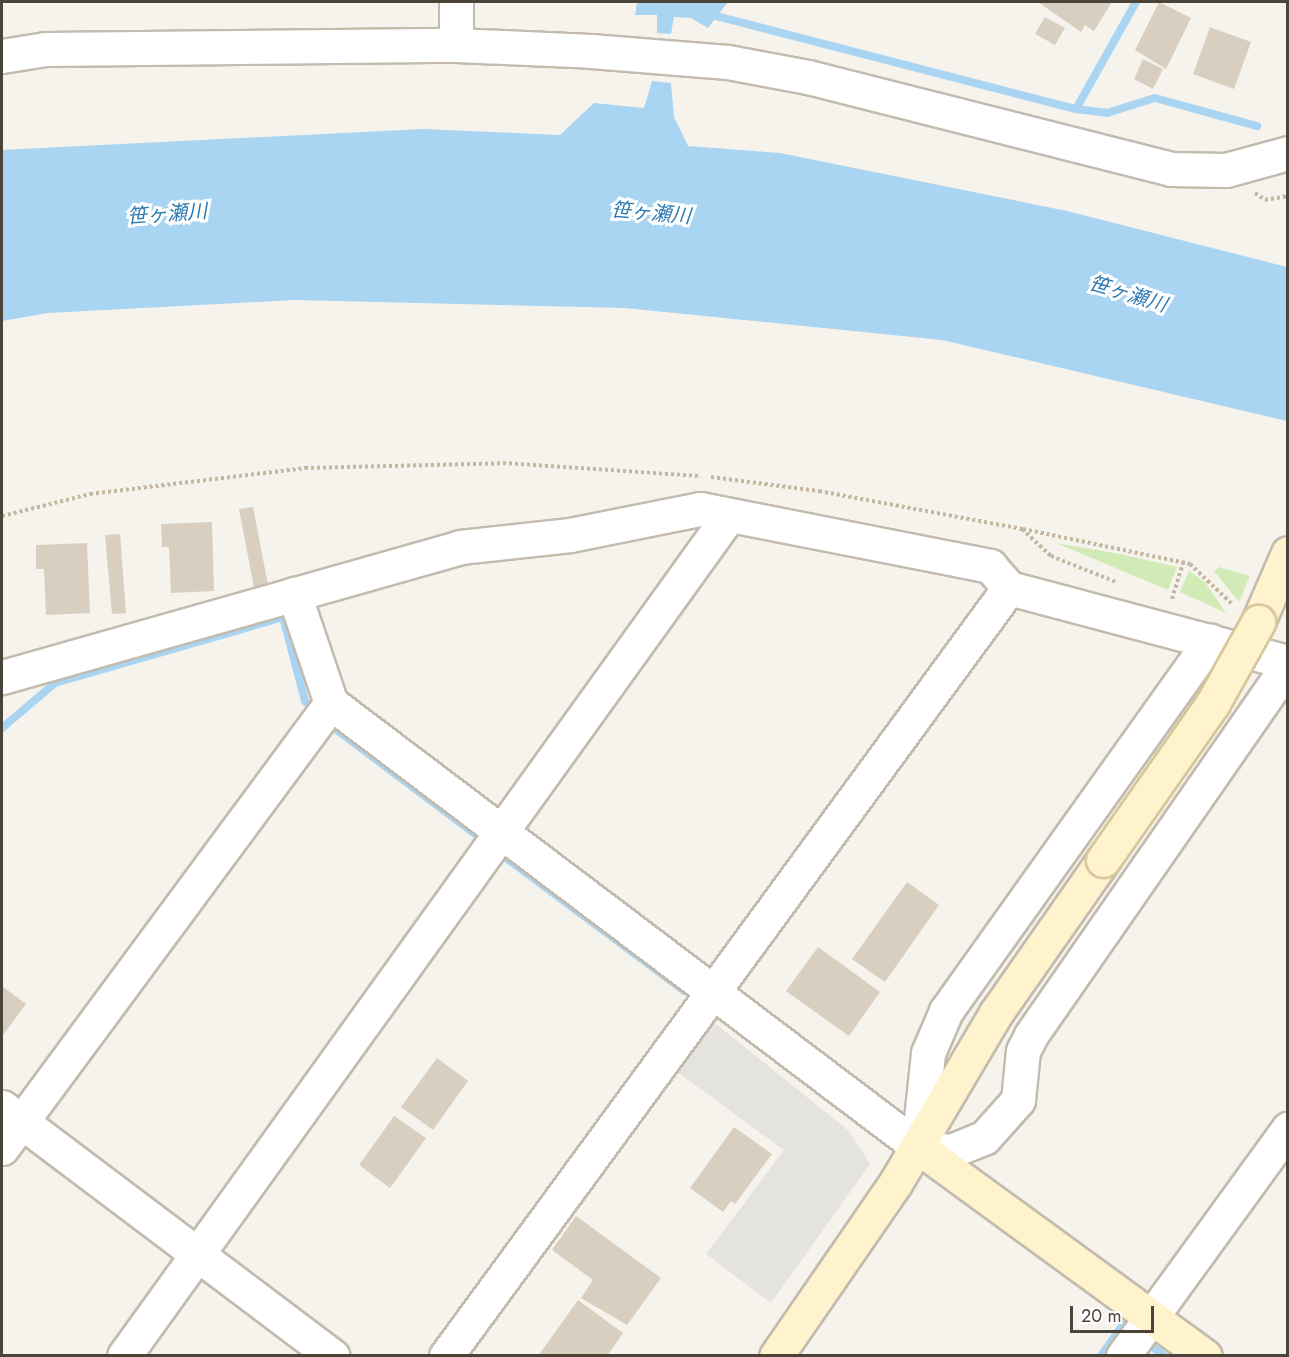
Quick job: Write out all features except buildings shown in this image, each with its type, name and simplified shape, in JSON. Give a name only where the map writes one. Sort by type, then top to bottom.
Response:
[{"type":"street","points":[[456,2],[456,45]]},
{"type":"street","points":[[2,31],[45,49]]},
{"type":"street","points":[[2,56],[45,49],[456,45],[728,62],[1171,169],[1226,170],[1287,153]]},
{"type":"street","points":[[2,703],[14,674],[460,547],[570,535],[700,509],[727,518],[990,566],[1010,588],[1210,641],[1287,664],[1031,1035],[1023,1051],[1022,1094],[1003,1121],[961,1149],[918,1147]]},
{"type":"street","points":[[124,1356],[198,1257],[727,518]]},
{"type":"street","points":[[777,1356],[918,1147],[996,1013],[1213,703],[1258,621],[1282,566]]},
{"type":"street","points":[[446,1356],[711,988],[1010,588]]},
{"type":"street","points":[[294,594],[324,713],[496,841],[711,988],[918,1147],[1205,1356]]},
{"type":"street","points":[[918,1147],[928,1053],[946,1011],[1210,641]]},
{"type":"street","points":[[2,1148],[11,1115],[324,713]]},
{"type":"street","points":[[11,1115],[333,1356]]},
{"type":"street","points":[[1123,1356],[1287,1129]]},
{"type":"path","points":[[2,516],[90,495],[305,468],[503,463],[676,473],[819,490],[1184,563],[1208,576],[1228,601]]},
{"type":"path","points":[[1022,529],[1051,556],[1127,587]]},
{"type":"path","points":[[1170,604],[1184,563]]},
{"type":"path","points":[[1160,600],[1180,609]]},
{"type":"green space","points":[[1056,543],[1120,554],[1177,567],[1168,590]]},
{"type":"green space","points":[[1219,567],[1250,576],[1239,602],[1214,571]]},
{"type":"green space","points":[[1189,571],[1205,582],[1226,613],[1180,592]]},
{"type":"shaded area","points":[[706,1016],[849,1131],[870,1164],[771,1303],[706,1254],[784,1150],[669,1066]]},
{"type":"water","points":[[728,2],[708,28],[691,18],[674,17],[671,34],[657,33],[657,15],[635,15],[637,3]]},
{"type":"water","name":"笹ヶ瀬川","points":[[652,81],[671,83],[674,117],[688,146],[780,153],[1067,211],[1287,267],[1287,421],[942,340],[625,308],[295,300],[48,313],[2,321],[2,150],[423,129],[560,135],[594,103],[644,108]]},
{"type":"waterway","points":[[708,14],[1076,109],[1136,2]]},
{"type":"waterway","points":[[1076,109],[1107,113],[1155,98],[1257,126]]},
{"type":"waterway","points":[[2,728],[55,683],[283,617],[305,701],[316,712]]},
{"type":"waterway","points":[[325,721],[487,843]]},
{"type":"waterway","points":[[497,851],[684,991]]},
{"type":"waterway","points":[[1101,1356],[1123,1325]]},
{"type":"waterway","points":[[1150,1345],[1164,1356]]}]
